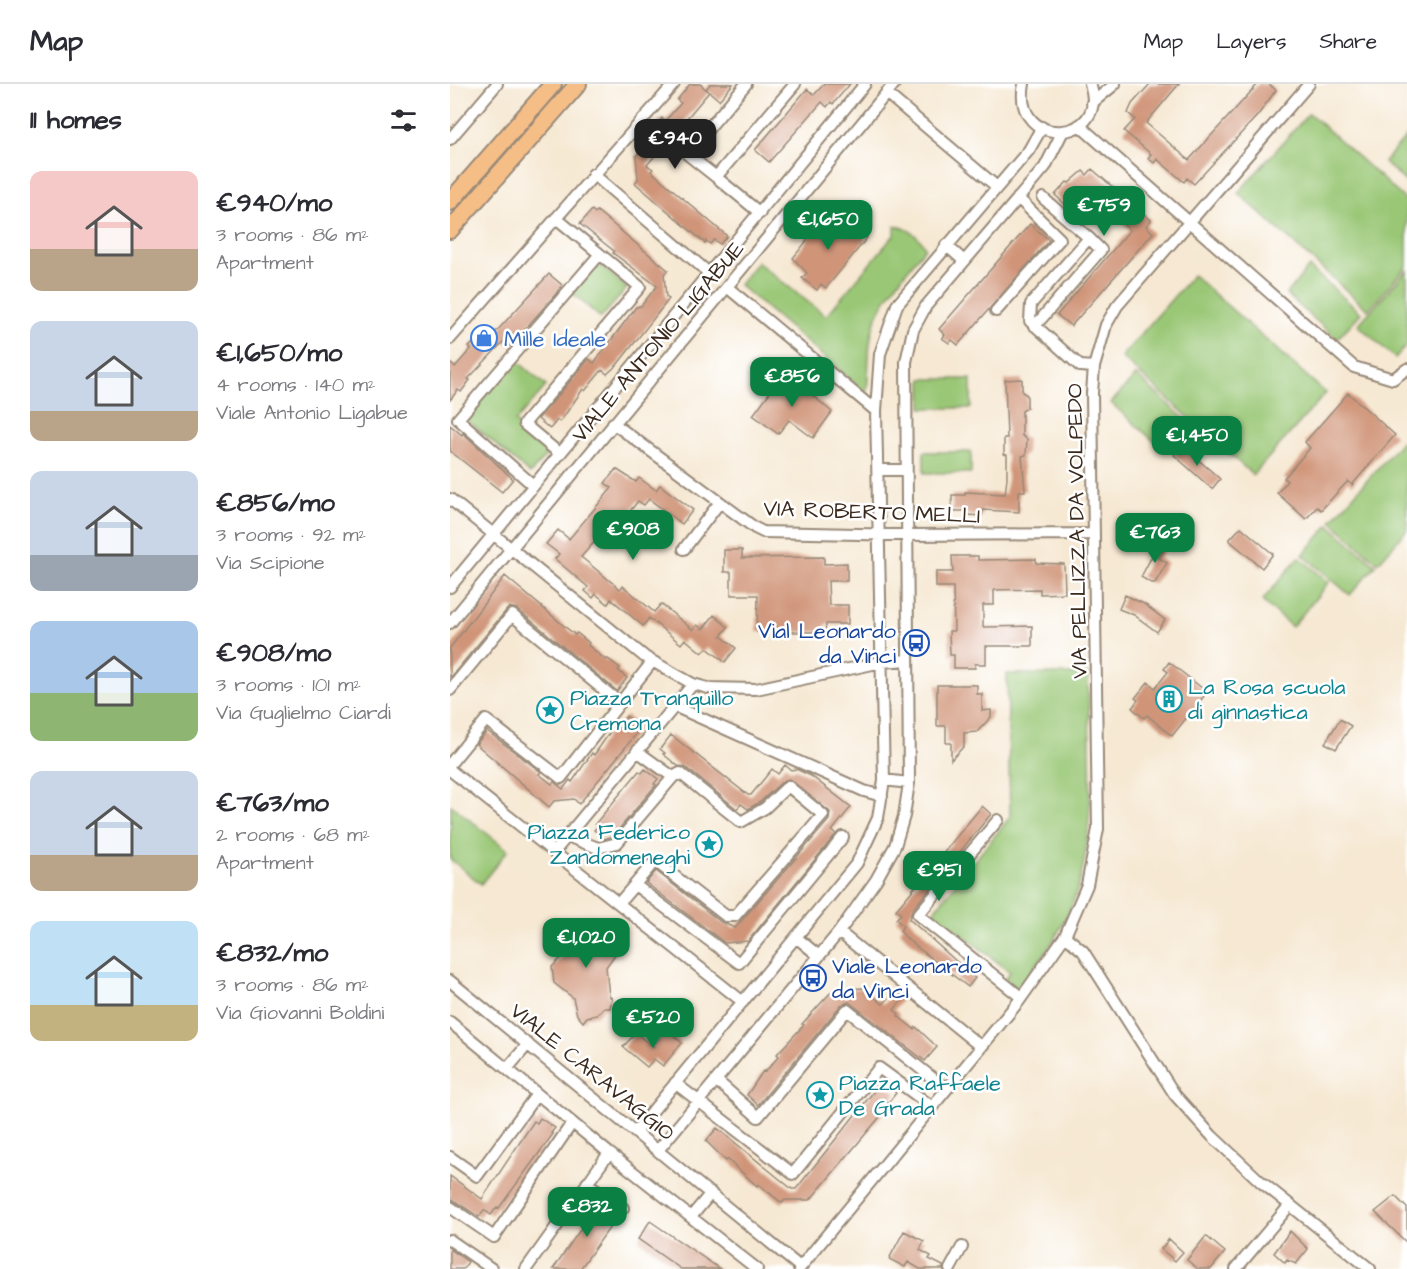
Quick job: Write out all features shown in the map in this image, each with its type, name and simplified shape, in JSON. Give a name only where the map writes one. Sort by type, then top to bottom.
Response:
[{"type":"highway","points":[[450,202],[553,84]]},
{"type":"highway","points":[[450,230],[578,84]]},
{"type":"street","points":[[450,139],[497,84]]},
{"type":"street","points":[[450,339],[674,84]]},
{"type":"street","points":[[746,84],[687,154],[760,213]]},
{"type":"street","points":[[716,177],[795,84]]},
{"type":"street","name":"VIALE ANTONIO LIGABUE","points":[[450,587],[865,84]]},
{"type":"street","name":"VIALE ANTONIO LIGABUE","points":[[450,622],[894,84]]},
{"type":"street","points":[[1024,84],[1022,96],[1027,113],[1042,127],[1062,133],[1074,129],[1089,112],[1093,93],[1090,84]]},
{"type":"street","points":[[1092,104],[1115,84]]},
{"type":"street","name":"VIA PELLIZZA DA VOLPEDO","points":[[799,1268],[1022,997],[1065,936],[1087,885],[1098,829],[1092,534],[1094,367],[1106,324],[1117,306],[1188,221],[1309,84]]},
{"type":"street","points":[[886,93],[997,187]]},
{"type":"street","points":[[1079,125],[1354,367],[1393,379],[1407,369]]},
{"type":"street","points":[[636,1131],[857,863],[878,818],[884,780],[876,411],[880,354],[887,328],[897,305],[945,245],[1029,150],[1042,127]]},
{"type":"street","points":[[659,1149],[839,932],[876,880],[895,846],[904,816],[909,783],[905,470],[909,343],[917,319],[926,306],[1045,167],[1062,133]]},
{"type":"street","points":[[593,174],[710,274]]},
{"type":"street","points":[[996,311],[1060,239],[1018,198]]},
{"type":"street","points":[[1035,326],[1101,250],[1042,198]]},
{"type":"street","points":[[556,218],[640,287],[524,424],[560,454]]},
{"type":"street","points":[[1089,238],[1031,304],[1030,321],[1080,366],[1094,367]]},
{"type":"street","points":[[945,245],[964,261]]},
{"type":"street","points":[[534,485],[458,420],[600,254]]},
{"type":"street","points":[[727,287],[876,411]]},
{"type":"street","name":"VIA ROBERTO MELLI","points":[[614,423],[754,528],[763,531],[906,535],[1092,534]]},
{"type":"street","points":[[878,470],[905,470]]},
{"type":"street","points":[[450,499],[510,550],[652,662],[693,684],[708,688],[756,689],[882,662],[908,660]]},
{"type":"street","points":[[684,549],[720,502]]},
{"type":"street","points":[[450,690],[512,615],[620,703]]},
{"type":"street","points":[[450,764],[486,720],[561,778],[652,662]]},
{"type":"street","points":[[554,852],[693,684]]},
{"type":"street","points":[[674,706],[864,791],[882,796]]},
{"type":"street","points":[[637,751],[674,777]]},
{"type":"street","points":[[450,770],[743,1002]]},
{"type":"street","points":[[567,836],[598,848],[617,843],[680,773],[741,822],[765,808],[788,786],[823,815],[735,916],[726,916],[655,861],[619,903]]},
{"type":"street","points":[[884,780],[909,783]]},
{"type":"street","points":[[998,820],[918,915],[1022,997]]},
{"type":"street","points":[[635,885],[739,963],[843,837]]},
{"type":"street","points":[[839,932],[980,1046]]},
{"type":"street","points":[[1065,936],[1083,951],[1175,1095],[1212,1136],[1290,1205],[1370,1269]]},
{"type":"street","points":[[796,938],[819,956]]},
{"type":"street","name":"VIALE CARAVAGGIO","points":[[450,981],[659,1149],[799,1268]]},
{"type":"street","points":[[716,1080],[758,1117],[847,1010],[945,1088]]},
{"type":"street","points":[[451,1027],[757,1269]]},
{"type":"street","points":[[507,1069],[528,1044]]},
{"type":"street","points":[[675,1083],[793,1174],[879,1068],[931,1106]]},
{"type":"street","points":[[450,1157],[477,1176],[537,1094]]},
{"type":"street","points":[[450,1207],[494,1237],[572,1123]]},
{"type":"street","points":[[526,1269],[609,1153]]},
{"type":"street","points":[[587,1183],[623,1209]]},
{"type":"street","points":[[690,1217],[711,1193]]},
{"type":"street","points":[[1236,1269],[1290,1205]]},
{"type":"street","points":[[450,1240],[492,1269]]},
{"type":"street","points":[[950,1269],[962,1247]]},
{"type":"green space","points":[[1309,113],[1407,201],[1407,266],[1368,310],[1238,193]]},
{"type":"green space","points":[[1407,136],[1407,183],[1384,162]]},
{"type":"green space","points":[[895,226],[913,233],[925,248],[891,292],[877,316],[870,343],[867,390],[864,391],[739,285],[757,262],[826,316],[895,234]]},
{"type":"green space","points":[[598,263],[627,288],[601,318],[572,293]]},
{"type":"green space","points":[[1309,267],[1361,313],[1337,339],[1286,294]]},
{"type":"green space","points":[[1407,270],[1407,345],[1395,358],[1358,325]]},
{"type":"green space","points":[[1193,275],[1326,393],[1253,475],[1121,357]]},
{"type":"green space","points":[[515,359],[546,386],[515,422],[549,452],[530,474],[464,417]]},
{"type":"green space","points":[[1136,375],[1188,422],[1164,450],[1111,403]]},
{"type":"green space","points":[[922,379],[971,379],[971,408],[922,408]]},
{"type":"green space","points":[[1401,442],[1407,448],[1407,530],[1378,563],[1331,521]]},
{"type":"green space","points":[[924,452],[971,452],[971,473],[924,473]]},
{"type":"green space","points":[[1329,525],[1376,565],[1350,595],[1303,555]]},
{"type":"green space","points":[[1299,557],[1329,582],[1292,627],[1262,601]]},
{"type":"green space","points":[[1007,674],[1088,674],[1090,801],[1089,827],[1081,877],[1077,893],[1064,922],[1038,963],[1018,988],[1005,980],[1010,972],[933,912],[1010,817]]},
{"type":"green space","points":[[451,805],[508,850],[481,884],[450,859]]},
{"type":"building","points":[[690,84],[700,84],[709,92],[647,165],[653,169],[651,171],[727,236],[720,244],[714,240],[710,244],[706,241],[705,243],[635,183],[638,179],[636,156],[655,133],[651,130],[662,118],[665,121],[681,103],[677,100]]},
{"type":"building","points":[[710,84],[733,84],[719,100],[706,89]]},
{"type":"building","points":[[824,84],[850,84],[833,104],[831,102],[827,107],[822,102],[769,162],[755,150],[807,89],[814,95]]},
{"type":"building","points":[[1150,84],[1179,84],[1146,123],[1189,160],[1258,84],[1269,84],[1276,90],[1258,115],[1194,184],[1187,178],[1184,182],[1157,159],[1154,163],[1148,158],[1151,154],[1124,131],[1135,119],[1128,113],[1132,104]]},
{"type":"building","points":[[1092,169],[1151,220],[1146,226],[1153,233],[1071,326],[1057,315],[1130,230],[1086,192],[1070,209],[1055,195],[1067,182],[1069,183],[1083,171],[1087,175]]},
{"type":"building","points":[[592,210],[595,213],[597,211],[668,270],[664,274],[666,297],[669,299],[617,365],[607,374],[602,370],[585,391],[583,389],[560,422],[557,420],[550,429],[538,419],[589,359],[594,363],[636,307],[641,306],[657,286],[613,253],[614,251],[580,224]]},
{"type":"building","points":[[831,212],[867,238],[826,288],[821,284],[817,290],[802,278],[807,273],[793,258],[806,242],[809,230],[817,228]]},
{"type":"building","points":[[1030,224],[1049,240],[958,345],[952,340],[949,343],[942,338],[945,335],[939,329]]},
{"type":"building","points":[[549,274],[562,285],[555,295],[510,346],[504,341],[468,379],[470,380],[461,392],[458,390],[450,400],[450,363],[455,367],[471,349],[469,347],[489,328],[495,333]]},
{"type":"building","points":[[785,372],[832,412],[813,438],[789,420],[778,434],[753,415]]},
{"type":"building","points":[[1022,379],[1022,392],[1027,395],[1027,408],[1022,411],[1022,436],[1027,439],[1026,455],[1022,456],[1025,491],[1019,491],[1019,512],[983,510],[982,516],[967,515],[965,511],[952,511],[952,495],[965,495],[965,492],[1005,494],[1007,455],[1004,454],[1004,438],[1007,438],[1005,380]]},
{"type":"building","points":[[1348,393],[1395,435],[1352,485],[1348,481],[1321,510],[1317,507],[1306,519],[1277,493],[1287,481],[1284,478],[1310,448],[1305,442]]},
{"type":"building","points":[[450,425],[462,435],[463,433],[513,479],[502,492],[450,451]]},
{"type":"building","points":[[1183,446],[1220,479],[1212,489],[1174,455]]},
{"type":"building","points":[[616,469],[636,482],[639,478],[656,490],[660,485],[693,510],[682,524],[649,499],[644,505],[638,501],[627,515],[642,528],[637,534],[620,520],[609,532],[606,529],[581,557],[620,589],[623,586],[654,612],[661,604],[693,630],[697,625],[703,629],[714,615],[728,627],[721,636],[736,648],[725,662],[707,648],[702,653],[685,639],[681,644],[649,618],[643,626],[611,599],[608,604],[596,594],[593,598],[585,591],[588,587],[555,559],[559,554],[546,544],[558,530],[569,539],[612,488],[605,483]]},
{"type":"building","points":[[1241,527],[1273,554],[1262,568],[1229,540]]},
{"type":"building","points":[[1161,539],[1168,543],[1159,558],[1167,563],[1155,583],[1151,583],[1141,577]]},
{"type":"building","points":[[724,550],[742,550],[742,558],[824,557],[824,564],[847,563],[847,581],[828,581],[829,605],[848,605],[848,624],[826,624],[825,632],[757,632],[758,595],[731,595],[731,572],[724,572]]},
{"type":"building","points":[[952,556],[978,556],[978,560],[1036,559],[1036,563],[1064,564],[1065,593],[1040,594],[1040,589],[994,590],[994,605],[983,605],[983,627],[1032,626],[1032,646],[986,646],[986,664],[975,664],[975,668],[954,668],[954,655],[950,655],[949,631],[954,631],[953,587],[936,587],[936,572],[953,572]]},
{"type":"building","points":[[505,576],[575,635],[577,633],[606,660],[608,659],[620,668],[618,670],[627,678],[617,691],[517,609],[509,607],[450,678],[450,648]]},
{"type":"building","points":[[1125,595],[1144,604],[1165,620],[1157,632],[1134,615],[1119,609]]},
{"type":"building","name":"La Rosa scuola di ginnastica","points":[[1169,662],[1207,692],[1172,736],[1147,715],[1144,718],[1132,708],[1138,700],[1135,698],[1148,682],[1155,688],[1168,672],[1164,669]]},
{"type":"building","points":[[937,685],[977,685],[977,694],[982,694],[982,711],[991,710],[991,717],[977,732],[964,733],[964,746],[951,760],[951,743],[946,743],[946,726],[937,726]]},
{"type":"building","points":[[626,716],[639,726],[635,731],[637,733],[579,804],[574,799],[554,801],[549,807],[476,744],[487,731],[541,772],[539,774],[552,784],[554,782],[563,789],[570,780],[572,782],[592,753],[594,755],[617,722],[620,724]]},
{"type":"building","points":[[1340,719],[1351,726],[1336,749],[1325,743]]},
{"type":"building","points":[[671,735],[748,795],[751,795],[772,769],[778,774],[785,765],[791,770],[796,769],[811,776],[851,807],[832,831],[836,834],[748,941],[725,943],[646,883],[656,871],[721,922],[735,928],[829,820],[830,812],[789,779],[783,781],[760,802],[748,809],[741,804],[737,809],[685,767],[678,766],[663,754],[665,753],[660,749]]},
{"type":"building","points":[[645,769],[658,779],[654,784],[656,785],[613,836],[604,839],[594,830],[598,826],[595,824],[639,771],[642,773]]},
{"type":"building","points":[[982,806],[991,814],[912,910],[909,919],[975,978],[968,987],[908,940],[900,931],[903,926],[896,919],[901,914],[896,910]]},
{"type":"building","points":[[589,919],[593,928],[599,928],[606,934],[606,939],[612,939],[619,944],[619,949],[606,967],[609,996],[612,998],[610,1008],[603,1008],[597,1015],[587,1017],[583,1022],[577,1015],[573,998],[554,983],[552,967],[568,951],[566,935],[573,934],[572,927],[578,920]]},
{"type":"building","points":[[863,988],[883,1004],[897,990],[905,996],[894,1010],[899,1014],[898,1016],[914,1029],[916,1027],[937,1047],[925,1061],[849,1002],[841,1005],[758,1105],[747,1095],[763,1071],[765,1072],[779,1056],[777,1054],[833,990]]},
{"type":"building","points":[[667,1030],[682,1043],[663,1066],[654,1059],[647,1067],[623,1047],[636,1033],[653,1047]]},
{"type":"building","points":[[882,1081],[896,1093],[888,1103],[890,1105],[810,1200],[785,1200],[782,1203],[758,1184],[757,1186],[727,1159],[726,1161],[706,1141],[717,1128],[792,1189],[796,1189]]},
{"type":"building","points":[[540,1118],[555,1128],[551,1133],[553,1134],[499,1208],[497,1207],[491,1215],[484,1210],[479,1217],[450,1198],[450,1176],[482,1199],[534,1121],[537,1123]]},
{"type":"building","points":[[1395,1196],[1407,1208],[1407,1243],[1375,1212]]},
{"type":"building","points":[[600,1201],[617,1213],[612,1218],[615,1220],[580,1269],[553,1269]]},
{"type":"building","points":[[650,1221],[720,1269],[681,1269],[638,1239]]},
{"type":"building","points":[[904,1231],[924,1241],[920,1250],[931,1256],[929,1259],[943,1266],[943,1269],[920,1269],[908,1262],[905,1267],[889,1259]]},
{"type":"building","points":[[1290,1231],[1308,1249],[1296,1264],[1287,1260],[1285,1263],[1274,1253]]},
{"type":"building","points":[[1206,1236],[1225,1252],[1211,1269],[1198,1269],[1187,1260]]},
{"type":"building","points":[[1169,1239],[1183,1252],[1175,1261],[1161,1249]]},
{"type":"building","points":[[450,1249],[468,1262],[463,1269],[450,1269]]},
{"type":"place","name":"Mille Ideale","points":[[484,338]]},
{"type":"place","name":"Vial Leonardo da Vinci","points":[[916,643]]},
{"type":"place","name":"La Rosa scuola di ginnastica","points":[[1169,699]]},
{"type":"place","name":"Piazza Tranquillo Cremona","points":[[550,710]]},
{"type":"place","name":"Piazza Federico Zandomeneghi","points":[[709,844]]},
{"type":"place","name":"Viale Leonardo da Vinci","points":[[813,978]]},
{"type":"place","name":"Piazza Raffaele De Grada","points":[[820,1095]]}]
